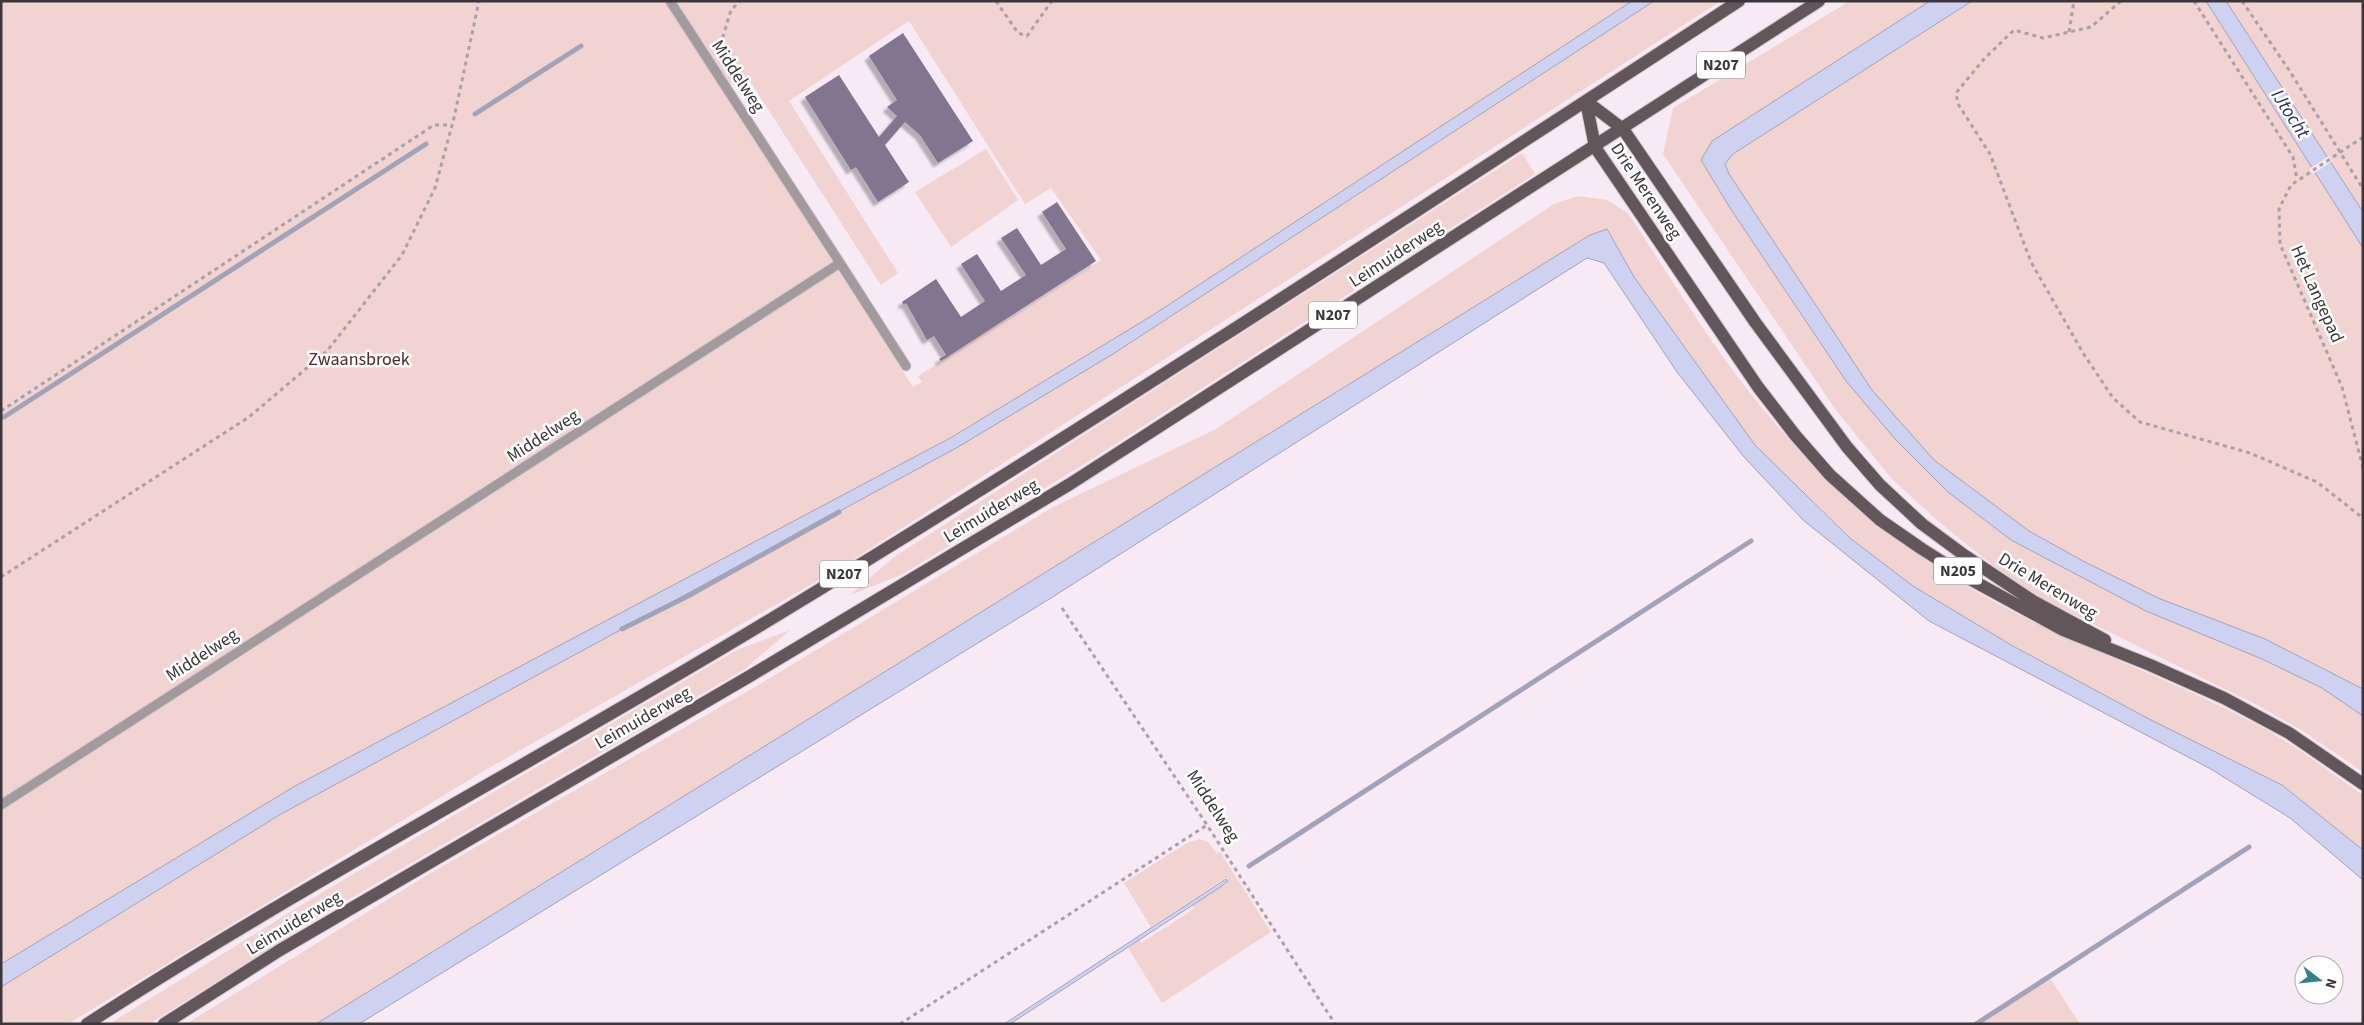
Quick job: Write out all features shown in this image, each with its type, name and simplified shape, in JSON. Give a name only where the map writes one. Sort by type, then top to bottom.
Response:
[{"type":"main road","name":"Leimuiderweg","points":[[87,1024],[357,860],[788,609],[1077,431],[1739,1]]},
{"type":"main road","name":"Leimuiderweg","points":[[164,1024],[280,950],[750,676],[1070,484],[1596,147],[1819,1]]},
{"type":"main road","name":"Drie Merenweg","points":[[1586,101],[1623,129],[1755,322],[1847,447],[1880,484],[1922,524],[2009,586],[2150,665]]},
{"type":"main road","name":"Drie Merenweg","points":[[1586,101],[1596,147],[1758,387],[1795,436],[1830,475],[1880,520],[1968,578],[2063,630],[2150,665],[2224,698],[2289,734],[2363,784]]},
{"type":"lane","name":"Middelweg","points":[[1,805],[840,263],[670,1]]},
{"type":"lane","points":[[840,263],[906,366]]},
{"type":"path","points":[[1,576],[249,417],[327,351],[402,256],[435,188],[452,125],[479,1]]},
{"type":"path","points":[[714,69],[731,10],[740,1]]},
{"type":"path","points":[[996,1],[1018,32],[1028,36],[1052,1]]},
{"type":"path","points":[[2069,32],[2074,1]]},
{"type":"path","points":[[2120,1],[2091,27],[2043,38],[2014,30],[1984,59],[1956,92],[1958,104],[1990,154],[2031,262],[2083,353],[2112,398],[2140,422],[2250,453],[2317,482],[2363,518]]},
{"type":"path","points":[[2194,1],[2293,157],[2298,180]]},
{"type":"path","points":[[2242,1],[2289,70],[2337,154],[2363,189]]},
{"type":"path","points":[[1,411],[434,125],[452,125]]},
{"type":"path","name":"Het Langepad","points":[[2363,137],[2302,176],[2292,186],[2279,209],[2280,244],[2342,387],[2363,468]]},
{"type":"path","name":"Middelweg","points":[[1062,608],[1207,825],[1335,1024]]},
{"type":"path","points":[[900,1024],[1207,825]]},
{"type":"green space","name":"Zwaansbroek","points":[[1,1],[1641,1],[961,442],[956,434],[293,798],[1,973]],"holes":[[[909,21],[1025,204],[1051,188],[1101,260],[918,376],[922,382],[913,387],[722,90],[732,83],[734,85],[748,78],[881,285],[898,273],[789,101]]]},
{"type":"green space","points":[[1654,1],[1721,1],[840,568],[482,772],[68,1024],[1,1024],[1,987],[281,814],[1113,354]]},
{"type":"green space","points":[[1850,1],[2363,1],[2363,772],[2303,731],[2259,706],[2034,595],[1996,568],[1939,522],[1892,479],[1835,409],[1663,154],[1673,108]]},
{"type":"green space","points":[[986,149],[1018,200],[951,247],[915,192]]},
{"type":"green space","points":[[1522,153],[1535,174],[1086,463],[901,575],[850,595],[894,557]]},
{"type":"green space","points":[[1578,196],[1607,200],[1628,213],[1697,319],[1749,391],[1778,427],[1810,461],[1878,524],[1914,552],[1953,578],[1993,601],[2056,633],[2218,705],[2265,729],[2308,756],[2363,795],[2363,850],[2282,785],[2149,719],[2014,646],[1913,586],[1850,537],[1755,445],[1634,277],[1607,229],[1590,235],[316,1024],[186,1024],[429,874],[755,687],[1053,507],[1214,430],[1554,204]]},
{"type":"green space","points":[[790,630],[745,669],[334,908],[149,1024],[109,1024],[326,890],[737,650]]},
{"type":"green space","points":[[1199,839],[1208,842],[1217,854],[1220,852],[1271,932],[1162,1003],[1128,948],[1139,940],[1141,943],[1194,909],[1192,905],[1226,884],[1228,879],[1225,878],[1151,927],[1124,883],[1185,844]]},
{"type":"green space","points":[[2050,978],[2080,1024],[1980,1024]]},
{"type":"water","points":[[1632,1],[1654,1],[1113,354],[958,447],[281,814],[1,987],[1,964],[295,786],[952,437],[1153,315]]},
{"type":"water","points":[[1930,1],[1972,1],[1733,154],[1725,164],[1729,174],[1872,390],[1934,460],[2029,531],[2083,561],[2158,598],[2265,639],[2363,689],[2363,716],[2322,688],[2262,659],[2146,611],[2011,540],[1948,492],[1895,439],[1846,381],[1730,208],[1701,160],[1712,141]]},
{"type":"water","name":"IJtocht","points":[[2206,1],[2226,1],[2363,212],[2363,248]]},
{"type":"water","points":[[1607,229],[1634,277],[1755,445],[1850,538],[1913,586],[2013,646],[2149,719],[2282,785],[2363,850],[2363,880],[2290,818],[2209,768],[1929,621],[1803,520],[1744,457],[1677,372],[1604,263],[1587,258],[1051,598],[359,1024],[316,1024],[1590,235]]},
{"type":"water","points":[[1226,879],[1228,881],[1222,886],[1010,1024],[1004,1024]]},
{"type":"pier","points":[[2329,156],[2332,161],[2313,174],[2309,169]]},
{"type":"building","points":[[903,33],[973,141],[938,163],[920,135],[905,122],[885,145],[909,182],[878,202],[856,167],[851,170],[805,97],[839,75],[879,137],[897,116],[887,107],[897,100],[869,56]]},
{"type":"building","points":[[1057,202],[1096,261],[941,361],[939,359],[946,355],[934,336],[927,340],[906,303],[904,305],[902,302],[936,279],[961,317],[985,301],[961,264],[977,254],[1001,291],[1026,275],[1001,238],[1017,228],[1041,265],[1066,249],[1042,212]]},
{"type":"waterway","points":[[475,114],[581,46]]},
{"type":"waterway","points":[[4,417],[426,144]]},
{"type":"waterway","points":[[622,629],[688,596],[839,512]]},
{"type":"waterway","points":[[1249,866],[1751,541]]},
{"type":"waterway","points":[[1976,1024],[2249,847]]}]
